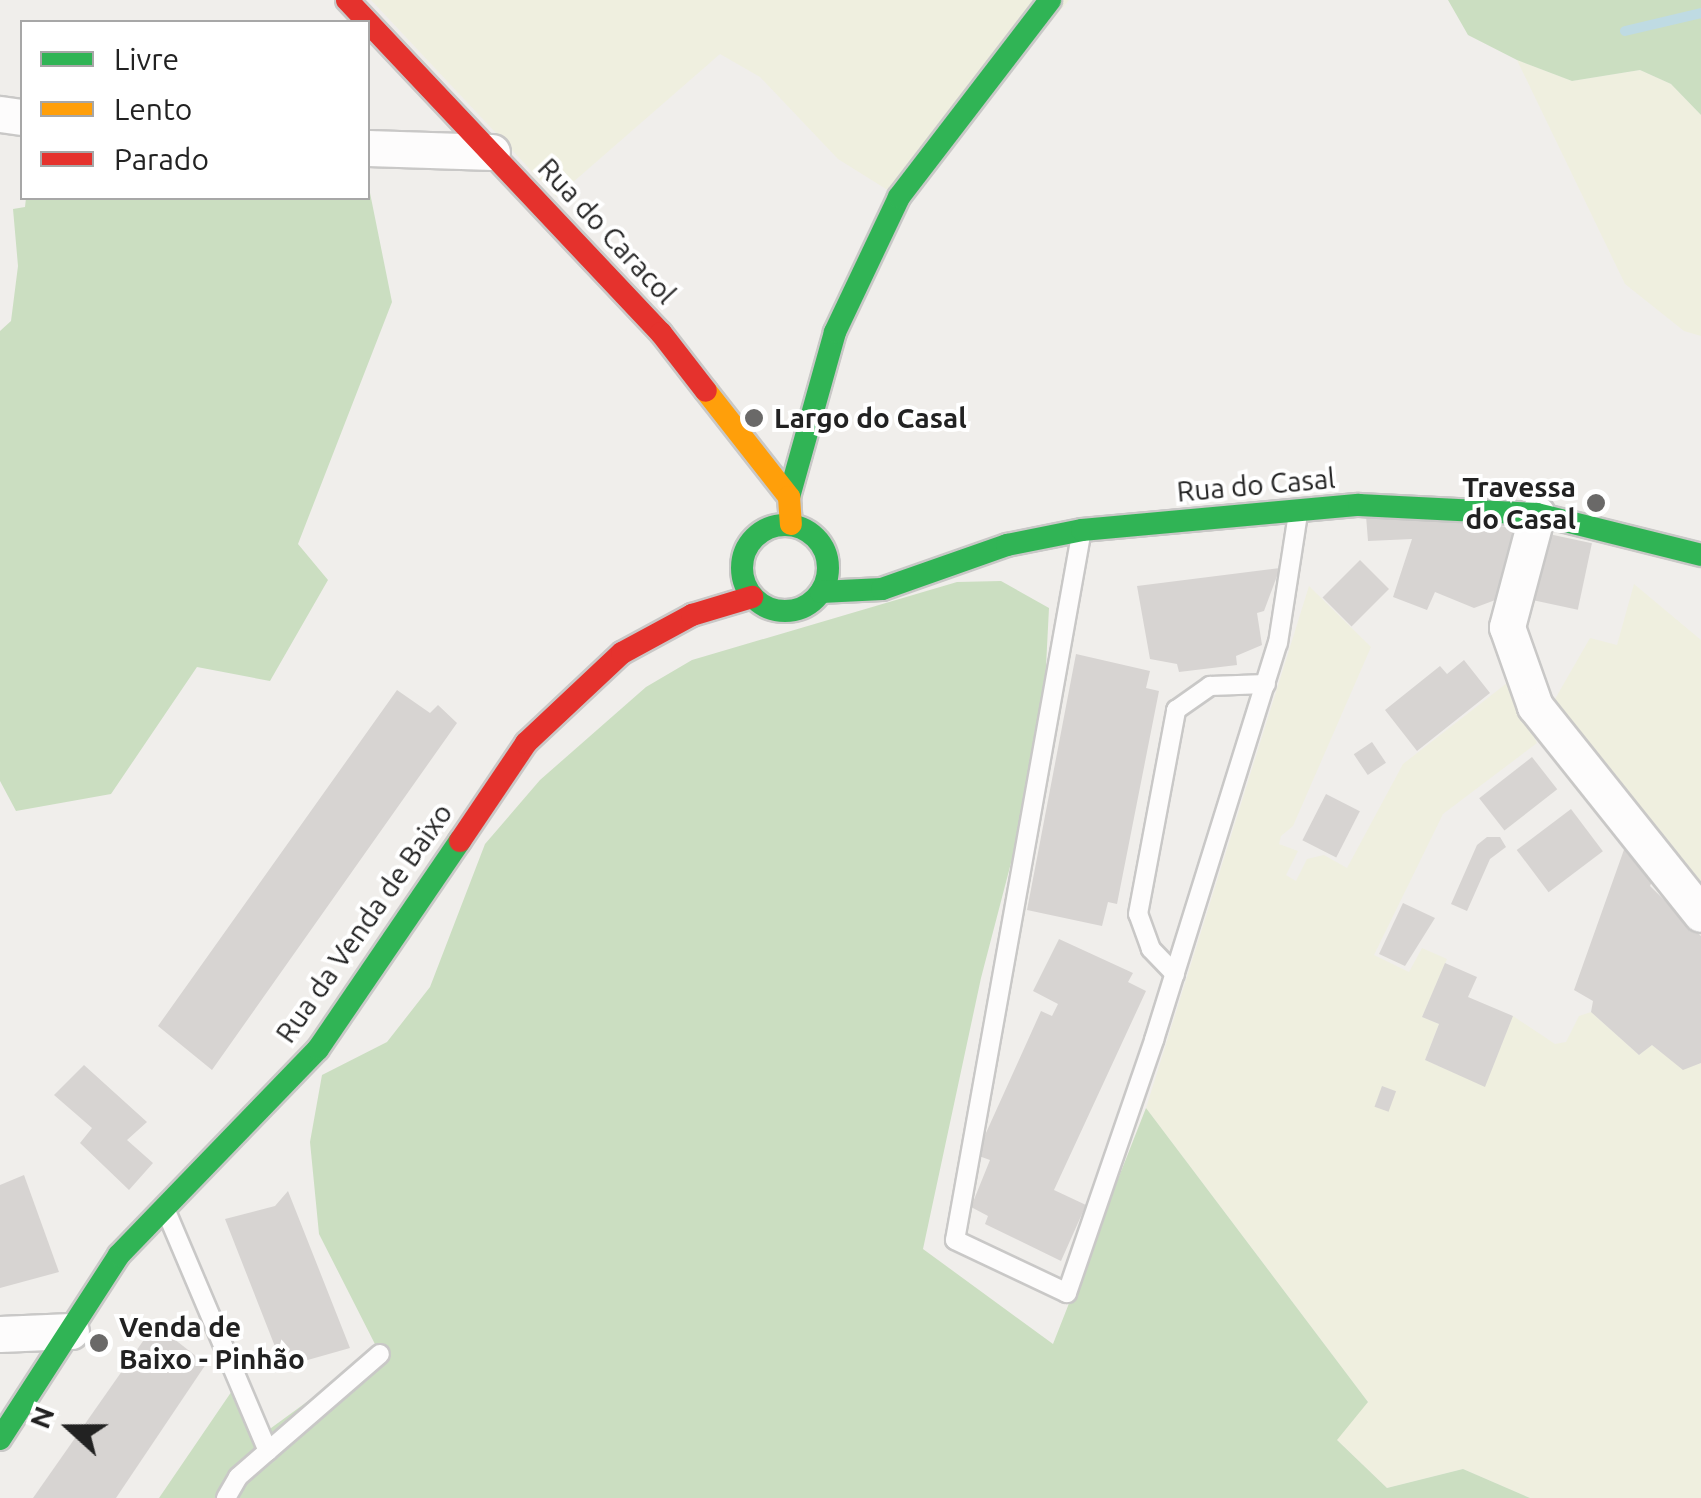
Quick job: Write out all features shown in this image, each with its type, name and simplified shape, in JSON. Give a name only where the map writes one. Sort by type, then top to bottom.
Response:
[{"type":"street","name":"Rua do Caracol","points":[[346,0],[365,20]]},
{"type":"street","points":[[790,524],[789,497],[835,332],[899,197],[1050,0]]},
{"type":"street","name":"Rua do Caracol","points":[[370,25],[660,332],[789,497]]},
{"type":"street","points":[[370,148],[492,152]]},
{"type":"street","name":"Rua do Casal","points":[[821,592],[882,590],[1007,545],[1082,530],[1420,505],[1537,514],[1701,556]]},
{"type":"street","points":[[1537,514],[1507,627],[1535,706],[1701,914]]},
{"type":"street","points":[[790,524],[818,540],[826,554],[821,592],[786,612],[752,597],[742,575],[748,543],[760,532],[790,524]]},
{"type":"street","name":"Rua da Venda de Baixo","points":[[0,1439],[119,1255],[318,1049],[526,743],[622,653],[692,614],[752,597]]},
{"type":"street","points":[[0,1334],[70,1331]]},
{"type":"lane","points":[[1082,530],[954,1240],[1067,1292],[1175,974],[1266,684],[1298,512]]},
{"type":"lane","points":[[1175,974],[1151,950],[1138,914],[1176,710],[1210,686],[1266,684]]},
{"type":"lane","points":[[164,1206],[268,1451]]},
{"type":"lane","points":[[226,1498],[238,1477],[380,1354]]},
{"type":"green space","points":[[371,0],[1069,0],[902,199],[838,159],[760,77],[720,54],[556,197]]},
{"type":"green space","points":[[1448,0],[1701,0],[1701,115],[1671,84],[1640,70],[1572,81],[1517,60],[1468,35]]},
{"type":"green space","points":[[1517,60],[1572,81],[1640,70],[1671,84],[1701,115],[1701,336],[1684,331],[1625,284]]},
{"type":"green space","points":[[370,193],[392,302],[298,544],[328,580],[270,681],[197,667],[111,794],[16,811],[0,781],[0,331],[11,321],[18,266],[13,209],[25,207],[26,200],[370,200]]},
{"type":"green space","points":[[1001,581],[1049,608],[1042,744],[981,978],[923,1249],[1053,1344],[1146,1108],[1368,1402],[1337,1440],[1387,1488],[1463,1469],[1530,1498],[159,1498],[236,1385],[267,1431],[378,1350],[319,1234],[310,1142],[322,1075],[387,1042],[430,987],[485,844],[540,780],[646,687],[692,660],[957,582]]},
{"type":"green space","points":[[1634,584],[1701,640],[1701,887],[1555,699],[1590,638],[1617,645]]},
{"type":"green space","points":[[1309,586],[1371,647],[1293,826],[1281,836],[1279,844],[1298,851],[1286,875],[1296,881],[1307,859],[1324,855],[1347,868],[1403,764],[1507,683],[1537,743],[1443,814],[1374,955],[1409,972],[1422,948],[1447,959],[1422,1017],[1439,1024],[1425,1060],[1485,1086],[1513,1016],[1555,1044],[1566,1042],[1579,1016],[1591,1012],[1639,1055],[1652,1045],[1683,1069],[1701,1063],[1701,1498],[1530,1498],[1463,1469],[1387,1488],[1336,1439],[1368,1402],[1146,1108]]},
{"type":"building","points":[[1366,516],[1524,528],[1498,599],[1474,608],[1435,592],[1427,610],[1393,597],[1412,539],[1368,541]]},
{"type":"building","points":[[1544,533],[1592,543],[1578,610],[1530,600]]},
{"type":"building","points":[[1360,560],[1389,589],[1352,626],[1323,597]]},
{"type":"building","points":[[1280,568],[1264,611],[1257,613],[1262,645],[1236,656],[1237,665],[1179,672],[1177,664],[1150,659],[1137,586]]},
{"type":"building","points":[[1076,654],[1150,671],[1146,688],[1159,691],[1117,904],[1108,902],[1102,926],[1027,910]]},
{"type":"building","points":[[1464,660],[1490,693],[1417,751],[1385,710],[1440,666],[1447,674]]},
{"type":"building","points":[[397,690],[430,713],[438,705],[457,723],[212,1070],[158,1026]]},
{"type":"building","points":[[1372,742],[1386,763],[1368,775],[1354,754]]},
{"type":"building","points":[[1532,757],[1557,789],[1504,831],[1479,798]]},
{"type":"building","points":[[1326,794],[1360,811],[1336,858],[1302,840]]},
{"type":"building","points":[[1571,809],[1603,851],[1549,892],[1517,850]]},
{"type":"building","points":[[1487,837],[1500,837],[1506,847],[1490,859],[1467,911],[1451,904],[1477,845]]},
{"type":"building","points":[[1626,844],[1653,879],[1650,886],[1701,936],[1701,1063],[1683,1070],[1652,1045],[1639,1055],[1591,1012],[1593,1001],[1574,990]]},
{"type":"building","points":[[1403,903],[1435,918],[1405,966],[1379,954]]},
{"type":"building","points":[[1059,939],[1133,973],[1128,982],[1146,991],[1054,1190],[1086,1205],[1061,1261],[985,1224],[988,1216],[971,1207],[990,1160],[976,1155],[1041,1011],[1052,1016],[1058,1004],[1033,991]]},
{"type":"building","points":[[1445,963],[1477,977],[1468,997],[1513,1016],[1485,1087],[1425,1060],[1439,1024],[1422,1017]]},
{"type":"building","points":[[84,1065],[147,1122],[127,1140],[153,1163],[129,1190],[80,1143],[92,1128],[54,1095]]},
{"type":"building","points":[[1382,1086],[1396,1091],[1389,1112],[1374,1107]]},
{"type":"building","points":[[24,1175],[59,1272],[0,1288],[0,1185]]},
{"type":"building","points":[[288,1191],[350,1348],[283,1367],[225,1219],[275,1206]]},
{"type":"building","points":[[155,1324],[206,1364],[116,1498],[33,1498]]},
{"type":"waterway","points":[[1625,31],[1701,13]]},
{"type":"traffic: fast","points":[[789,497],[835,332],[899,197],[1050,0]]},
{"type":"traffic: fast","points":[[821,592],[882,589],[1007,545],[1082,530],[1359,505],[1537,514],[1701,555]]},
{"type":"traffic: fast","points":[[785,525],[802,528],[816,537],[825,551],[828,568],[825,585],[816,599],[802,608],[785,611],[768,608],[754,599],[745,585],[742,568],[745,551],[754,537],[768,528],[785,525]]},
{"type":"traffic: fast","points":[[0,1439],[119,1255],[318,1049],[460,841]]},
{"type":"traffic: slow","points":[[706,391],[789,497],[791,524]]},
{"type":"traffic: jam","points":[[347,0],[366,20]]},
{"type":"traffic: jam","points":[[370,24],[661,333],[706,391]]},
{"type":"traffic: jam","points":[[460,841],[526,743],[622,653],[692,615],[752,597]]},
{"type":"place","name":"Largo do Casal","points":[[754,418]]},
{"type":"place","name":"Travessa do Casal","points":[[1596,503]]},
{"type":"place","name":"Venda de Baixo - Pinhão","points":[[99,1343]]}]
